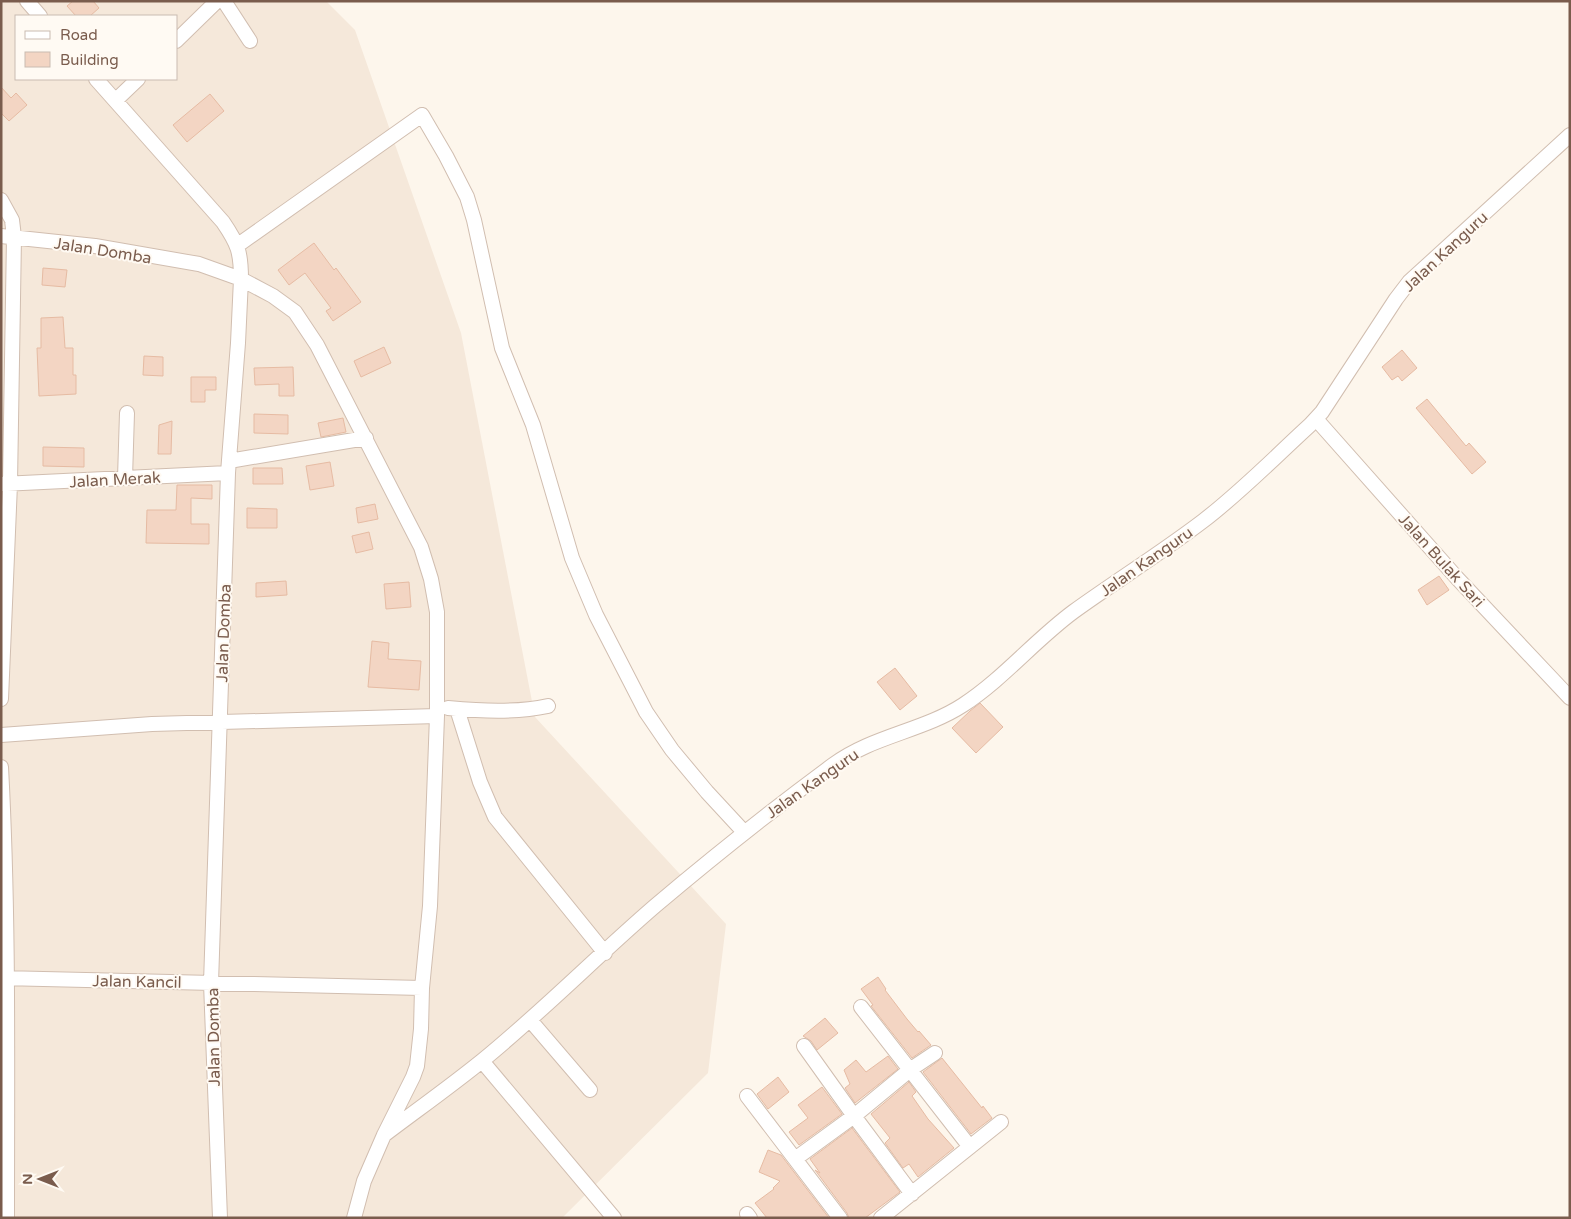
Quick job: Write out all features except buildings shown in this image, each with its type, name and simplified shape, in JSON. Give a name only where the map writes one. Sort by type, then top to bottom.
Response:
[{"type":"street","points":[[27,1],[39,15]]},
{"type":"street","points":[[178,39],[217,1]]},
{"type":"street","points":[[224,1],[250,41]]},
{"type":"street","points":[[97,80],[223,222],[238,245],[241,279],[273,296],[295,312],[318,345],[421,547],[432,579],[437,612],[437,712],[430,906],[417,1066],[414,1077],[384,1135],[364,1181],[354,1218]]},
{"type":"street","points":[[116,100],[137,80]]},
{"type":"street","points":[[238,245],[422,115],[467,197],[474,220],[502,348],[533,425],[572,558],[596,615],[646,712],[672,750],[706,792],[744,832]]},
{"type":"street","name":"Jalan Kanguru","points":[[482,1061],[605,953],[655,906],[744,832],[846,755],[946,714],[982,693],[1071,613],[1153,558],[1204,520],[1316,419],[1409,282],[1570,135]]},
{"type":"street","points":[[1,200],[12,220],[8,237],[6,484],[1,699]]},
{"type":"street","name":"Jalan Domba","points":[[8,237],[95,246],[199,264],[241,279],[228,467],[211,983],[220,1218]]},
{"type":"street","points":[[125,478],[127,413]]},
{"type":"street","name":"Jalan Bulak Sari","points":[[1316,419],[1457,578],[1570,698]]},
{"type":"street","name":"Jalan Merak","points":[[6,484],[125,478],[228,467],[366,438]]},
{"type":"street","points":[[1,735],[152,724],[437,712],[457,709],[481,711],[530,710],[548,706]]},
{"type":"street","points":[[457,709],[480,782],[495,817],[605,953]]},
{"type":"street","points":[[1,766],[4,833],[7,1218]]},
{"type":"street","name":"Jalan Kancil","points":[[4,978],[422,988]]},
{"type":"street","points":[[861,1007],[970,1147]]},
{"type":"street","points":[[530,1020],[590,1090]]},
{"type":"street","points":[[804,1046],[912,1194]]},
{"type":"street","points":[[795,1159],[854,1116],[911,1069],[934,1053]]},
{"type":"street","points":[[384,1135],[482,1061],[614,1218]]},
{"type":"street","points":[[747,1096],[840,1218]]},
{"type":"street","points":[[881,1218],[1001,1122]]},
{"type":"shaded area","points":[[1,1],[326,1],[355,30],[461,333],[535,717],[726,924],[708,1073],[562,1218],[1,1218]]}]
